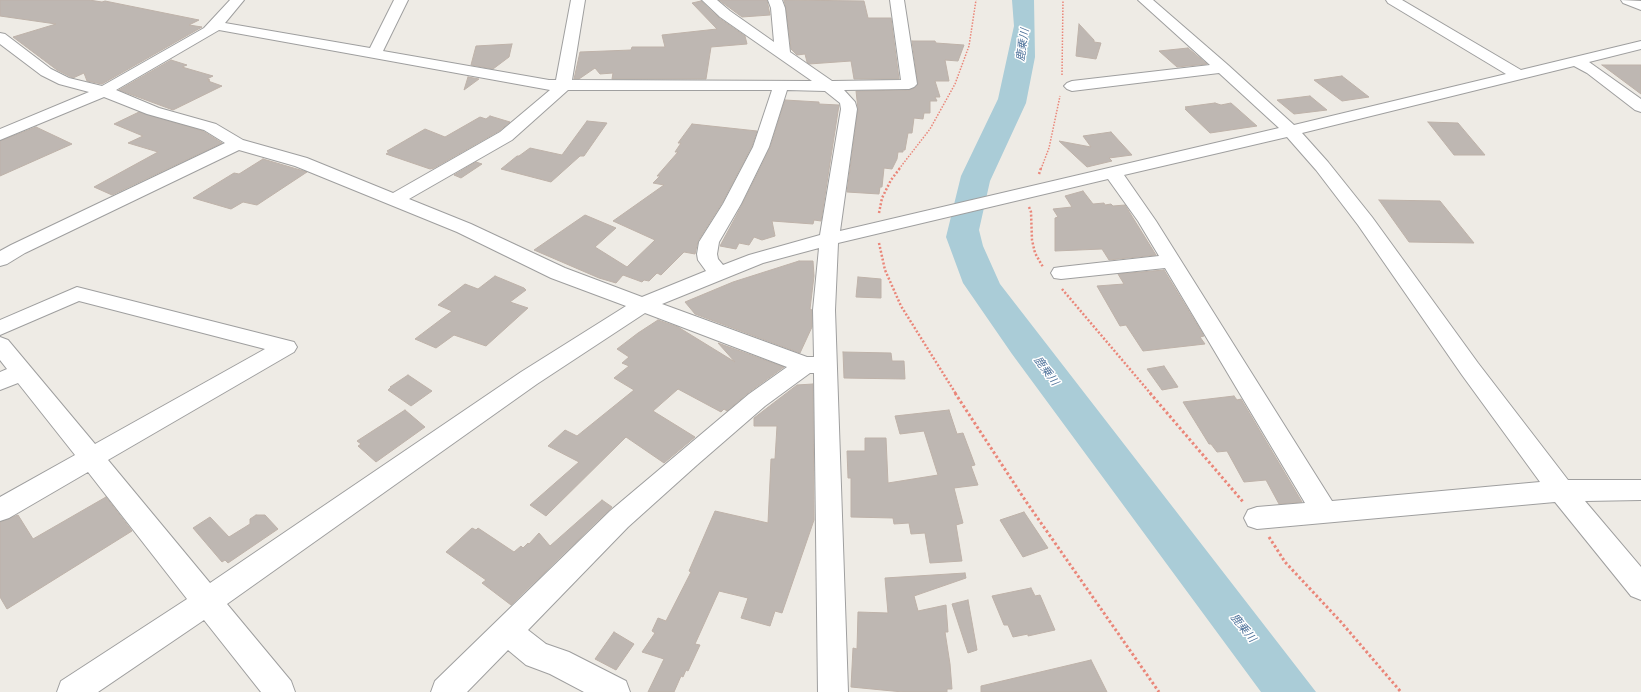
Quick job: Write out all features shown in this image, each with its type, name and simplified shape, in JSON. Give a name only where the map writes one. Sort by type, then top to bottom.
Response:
[{"type":"street","points":[[0,135],[104,91],[216,25],[237,0]]},
{"type":"street","points":[[374,54],[401,0]]},
{"type":"street","points":[[394,200],[506,136],[563,86],[578,0]]},
{"type":"street","points":[[709,0],[725,14],[829,86],[847,102],[849,109],[829,239],[824,310],[815,365],[833,692]]},
{"type":"street","points":[[775,0],[778,8],[783,55]]},
{"type":"street","points":[[216,25],[549,85],[829,86],[909,84],[897,0]]},
{"type":"street","points":[[1144,0],[1290,130],[1322,166],[1365,221],[1466,363],[1561,491],[1641,587]]},
{"type":"street","points":[[1393,0],[1519,75]]},
{"type":"street","points":[[1628,0],[1641,6]]},
{"type":"street","points":[[0,37],[46,72],[64,81],[104,91],[153,111],[210,126],[237,144],[301,162],[464,228],[558,273],[815,365]]},
{"type":"street","points":[[72,692],[206,602],[529,378],[644,304],[719,273],[756,259],[902,221],[1379,110],[1641,46]]},
{"type":"street","points":[[1576,61],[1592,70],[1641,107]]},
{"type":"street","points":[[1065,84],[1222,68]]},
{"type":"street","points":[[719,273],[708,260],[707,254],[710,242],[732,204],[761,147],[781,86]]},
{"type":"street","points":[[0,260],[18,249],[237,144]]},
{"type":"street","points":[[1111,172],[1130,196],[1171,260],[1324,512]]},
{"type":"street","points":[[1054,275],[1171,260]]},
{"type":"street","points":[[0,328],[77,294],[286,347],[0,510]]},
{"type":"street","points":[[0,345],[11,377],[92,458],[206,602],[280,692]]},
{"type":"street","points":[[446,692],[630,509],[757,400],[815,365]]},
{"type":"street","points":[[1257,518],[1561,491],[1641,490]]},
{"type":"street","points":[[507,631],[538,655],[558,662],[615,692]]},
{"type":"path","points":[[976,0],[969,46],[955,84],[930,129],[891,180],[882,198],[876,228],[885,270],[901,306],[1025,500],[1159,692]]},
{"type":"path","points":[[1063,0],[1065,84],[1049,148],[1036,181],[1023,194],[1031,212],[1032,240],[1035,253],[1257,518],[1285,562],[1341,622],[1401,692]]},
{"type":"water","name":"鹿乗川","points":[[1012,0],[1034,0],[1035,57],[1026,103],[990,181],[979,230],[983,246],[1000,284],[1316,692],[1261,692],[1012,354],[963,283],[946,237],[961,176],[998,99],[1014,26]]},
{"type":"building","points":[[0,0],[105,1],[199,20],[189,25],[202,27],[102,84],[87,81],[84,73],[73,78],[57,70],[13,37],[56,24],[0,16]]},
{"type":"building","points":[[719,0],[767,0],[770,15],[742,17]]},
{"type":"building","points":[[784,0],[864,1],[868,18],[891,18],[899,79],[854,79],[851,61],[809,64],[805,54],[797,55],[791,49]]},
{"type":"building","points":[[701,1],[719,18],[745,36],[747,44],[711,47],[706,79],[612,79],[613,73],[600,74],[595,68],[579,79],[574,79],[580,52],[631,50],[632,47],[665,47],[662,35],[717,29],[692,3]]},
{"type":"building","points":[[1079,24],[1094,40],[1094,42],[1101,43],[1096,59],[1076,56]]},
{"type":"building","points":[[912,41],[935,41],[936,43],[964,45],[958,61],[945,60],[949,81],[935,81],[940,97],[935,97],[937,101],[930,101],[930,113],[924,113],[923,119],[914,118],[912,133],[908,133],[905,150],[903,150],[903,152],[898,152],[897,159],[892,169],[884,168],[882,187],[880,187],[879,194],[847,192],[858,109],[856,91],[909,90],[915,88],[918,84]]},
{"type":"building","points":[[512,44],[509,57],[493,69],[471,65],[476,46]]},
{"type":"building","points":[[1188,48],[1207,64],[1177,67],[1159,51]]},
{"type":"building","points":[[171,60],[187,65],[182,67],[213,76],[207,79],[210,80],[208,81],[222,86],[173,110],[119,90]]},
{"type":"building","points":[[1602,65],[1641,65],[1641,94]]},
{"type":"building","points":[[1342,76],[1369,97],[1342,101],[1314,80]]},
{"type":"building","points":[[468,77],[479,79],[464,90]]},
{"type":"building","points":[[1310,96],[1327,110],[1294,114],[1277,100]]},
{"type":"building","points":[[785,100],[839,105],[821,221],[814,220],[813,224],[772,221],[775,236],[762,240],[754,237],[749,245],[739,243],[736,249],[720,246],[770,148]]},
{"type":"building","points":[[1215,103],[1221,105],[1231,103],[1257,126],[1210,133],[1185,109],[1187,108],[1185,107]]},
{"type":"building","points":[[139,112],[203,131],[222,143],[112,195],[94,187],[158,152],[128,143],[143,136],[114,124]]},
{"type":"building","points":[[490,116],[510,122],[499,131],[434,168],[430,169],[386,154],[389,152],[387,151],[425,129],[445,137],[480,117],[486,119]]},
{"type":"building","points":[[587,121],[607,123],[584,156],[580,156],[551,182],[501,169],[530,148],[562,155]]},
{"type":"building","points":[[1428,122],[1458,123],[1485,155],[1454,155]]},
{"type":"building","points":[[692,124],[757,131],[752,146],[722,203],[698,241],[695,254],[684,252],[661,275],[657,273],[649,281],[644,280],[642,282],[623,275],[616,283],[599,278],[534,250],[585,215],[616,228],[595,247],[627,267],[655,240],[613,221],[664,185],[653,183],[660,176],[657,176],[678,152],[675,152],[681,143],[678,143]]},
{"type":"building","points":[[36,127],[72,144],[0,176],[0,141]]},
{"type":"building","points":[[1111,132],[1132,155],[1109,158],[1112,161],[1087,167],[1059,141],[1091,147],[1083,136]]},
{"type":"building","points":[[263,159],[307,172],[257,205],[243,202],[231,209],[193,198],[234,173],[239,174]]},
{"type":"building","points":[[476,162],[482,164],[461,178],[454,175]]},
{"type":"building","points":[[1083,191],[1093,204],[1104,203],[1105,205],[1111,204],[1113,206],[1125,205],[1156,255],[1109,260],[1102,249],[1055,251],[1055,218],[1058,217],[1053,209],[1072,207],[1065,196]]},
{"type":"building","points":[[1379,200],[1440,201],[1474,243],[1409,242]]},
{"type":"building","points":[[799,261],[813,261],[814,276],[810,309],[812,310],[812,327],[800,353],[695,314],[685,302],[733,282]]},
{"type":"building","points":[[1164,270],[1204,336],[1200,337],[1205,344],[1143,351],[1126,325],[1120,326],[1097,286],[1124,284],[1118,274]]},
{"type":"building","points":[[495,276],[524,288],[526,290],[510,302],[528,308],[486,346],[454,335],[436,348],[415,339],[452,311],[438,305],[465,284],[478,289]]},
{"type":"building","points":[[858,277],[881,279],[881,298],[856,297]]},
{"type":"building","points":[[658,320],[678,327],[735,362],[718,343],[784,367],[748,393],[727,411],[724,409],[721,412],[678,389],[653,411],[695,437],[664,463],[626,437],[546,516],[530,505],[579,462],[548,446],[565,430],[577,436],[634,390],[614,378],[629,366],[622,363],[629,357],[617,349]]},
{"type":"building","points":[[843,352],[891,353],[892,361],[904,361],[905,379],[844,378]]},
{"type":"building","points":[[1164,366],[1178,387],[1162,390],[1147,369]]},
{"type":"building","points":[[408,375],[432,391],[411,406],[388,390]]},
{"type":"building","points":[[813,384],[814,520],[782,613],[775,611],[770,626],[741,618],[748,598],[719,591],[695,644],[700,645],[688,671],[686,670],[683,677],[681,676],[674,692],[648,692],[664,659],[642,652],[655,633],[652,631],[658,618],[666,621],[691,572],[689,571],[715,511],[768,523],[771,459],[775,459],[777,426],[754,426],[754,418],[797,385]]},
{"type":"building","points":[[1234,396],[1237,400],[1241,399],[1302,502],[1279,504],[1266,480],[1244,482],[1227,451],[1217,452],[1211,444],[1209,444],[1183,402]]},
{"type":"building","points":[[405,410],[425,427],[376,462],[358,446],[361,444],[357,441]]},
{"type":"building","points":[[949,410],[957,434],[963,433],[975,465],[971,466],[978,485],[954,488],[963,523],[956,525],[962,561],[930,563],[925,533],[911,534],[909,523],[894,524],[893,518],[851,517],[851,478],[848,478],[847,451],[865,451],[865,438],[886,438],[888,483],[938,475],[924,431],[900,434],[895,416]]},
{"type":"building","points":[[106,497],[132,531],[7,609],[0,597],[0,522],[18,515],[33,539]]},
{"type":"building","points":[[602,500],[612,507],[511,605],[482,583],[486,580],[446,552],[472,528],[476,530],[478,528],[514,552],[521,546],[523,548],[528,543],[529,544],[539,533],[550,546]]},
{"type":"building","points":[[1024,512],[1048,548],[1023,557],[1000,520]]},
{"type":"building","points":[[256,515],[265,515],[278,529],[228,563],[225,560],[222,562],[193,528],[210,517],[229,537],[250,524],[250,519]]},
{"type":"building","points":[[965,573],[966,578],[914,596],[918,611],[946,605],[948,632],[945,632],[952,689],[947,689],[947,692],[903,692],[851,687],[853,648],[857,649],[858,612],[888,613],[885,578]]},
{"type":"building","points":[[1031,588],[1035,596],[1040,595],[1055,630],[1028,636],[1028,634],[1013,637],[1008,625],[1004,625],[992,596]]},
{"type":"building","points":[[968,600],[977,650],[968,653],[952,604]]},
{"type":"building","points":[[614,632],[634,644],[616,670],[595,659]]},
{"type":"building","points":[[1091,660],[1107,692],[981,692],[981,686]]}]
